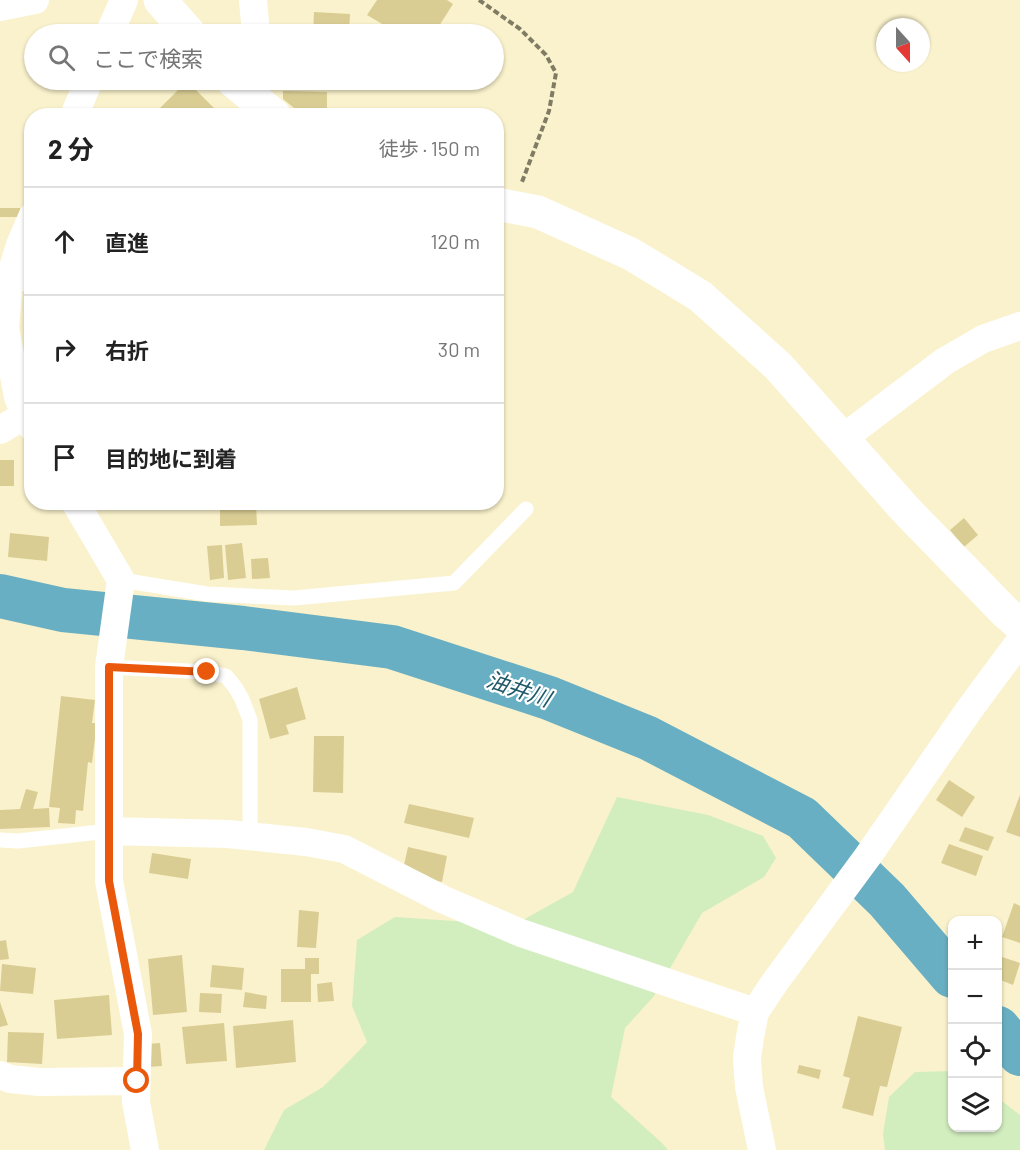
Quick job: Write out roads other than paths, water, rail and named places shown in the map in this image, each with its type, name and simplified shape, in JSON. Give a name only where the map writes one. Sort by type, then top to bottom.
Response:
[{"type":"street","points":[[0,7],[35,0]]},
{"type":"street","points":[[113,24],[124,0]]},
{"type":"street","points":[[160,0],[181,24]]},
{"type":"street","points":[[253,0],[255,24]]},
{"type":"street","points":[[78,108],[86,90]]},
{"type":"street","points":[[250,90],[267,108]]},
{"type":"street","points":[[505,206],[538,212],[631,254],[700,296],[778,366],[904,509],[1020,625]]},
{"type":"street","points":[[19,227],[20,283],[5,328],[18,397],[24,411]]},
{"type":"street","points":[[842,439],[945,361],[983,339],[1020,326]]},
{"type":"street","points":[[0,430],[24,422]]},
{"type":"street","points":[[79,510],[118,593],[110,660],[109,881],[138,1034],[136,1102],[145,1150]]},
{"type":"street","points":[[762,1150],[749,1087],[748,1068],[750,1037],[755,1012],[1020,641]]},
{"type":"street","points":[[109,831],[228,834],[306,842],[344,849],[442,899],[521,933],[755,1012]]},
{"type":"street","points":[[0,1076],[39,1082],[137,1081]]},
{"type":"lane","points":[[118,593],[294,598],[454,583],[526,509]]},
{"type":"lane","points":[[110,660],[226,676],[235,687],[250,720],[250,836]]},
{"type":"lane","points":[[0,840],[18,841],[109,831]]},
{"type":"waterway","name":"油井川","points":[[0,596],[63,610],[243,628],[392,647],[549,698],[648,738],[802,818],[887,900],[948,971]]},
{"type":"waterway","name":"油井川","points":[[1002,1033],[1020,1054]]}]
